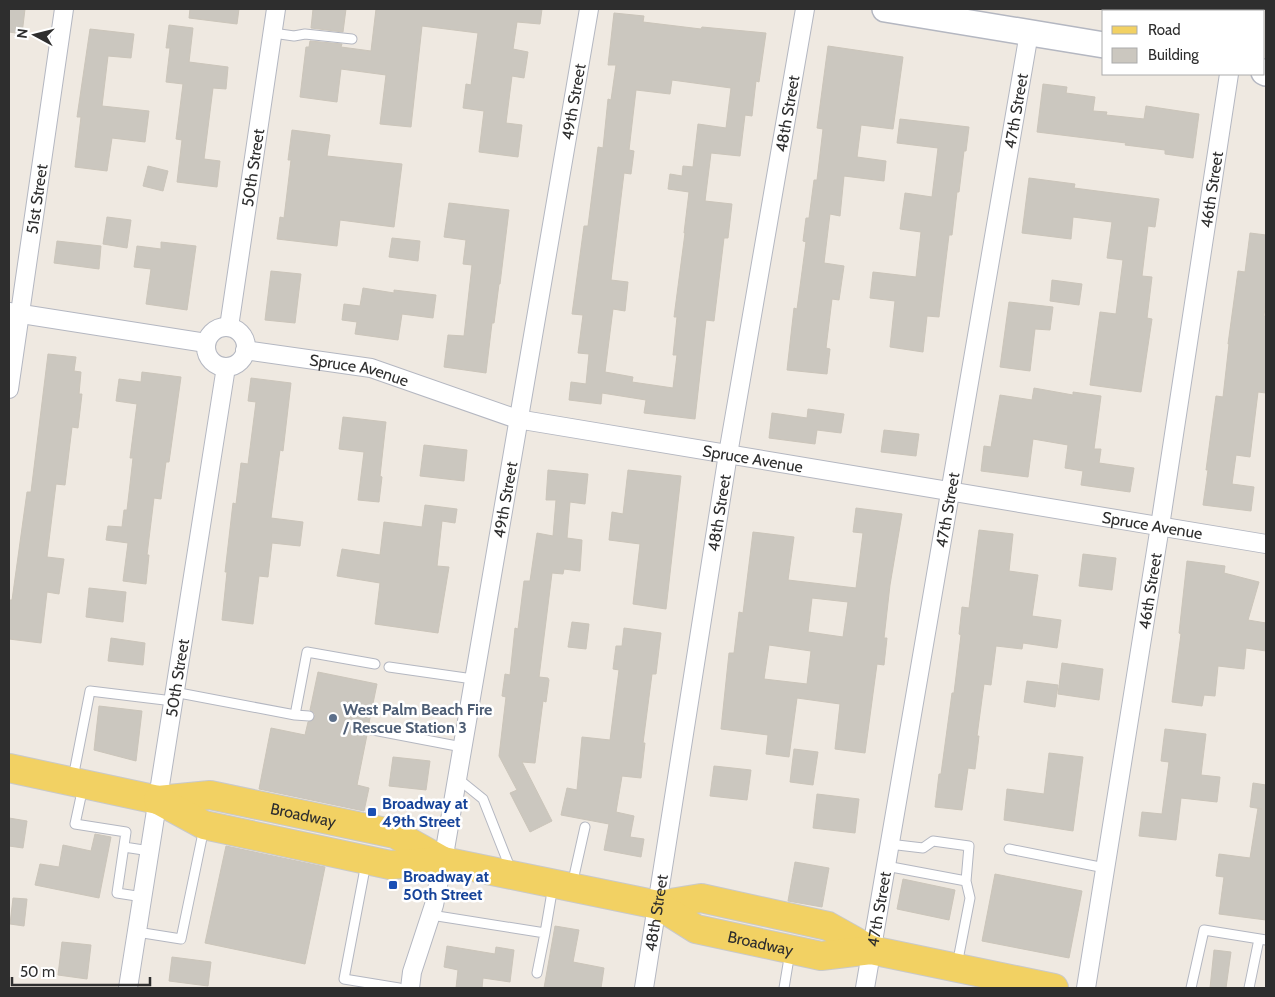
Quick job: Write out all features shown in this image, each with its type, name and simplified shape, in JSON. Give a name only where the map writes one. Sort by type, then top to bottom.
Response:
[{"type":"main road","name":"Broadway","points":[[9,768],[158,800],[204,825],[390,865],[443,861],[658,905],[696,929],[791,950],[821,956],[871,950]]},
{"type":"main road","name":"Broadway","points":[[158,800],[210,795],[395,834],[443,861]]},
{"type":"main road","name":"Broadway","points":[[658,905],[701,898],[828,926],[871,950],[1054,988]]},
{"type":"street","name":"51st Street","points":[[9,389],[15,313],[64,9]]},
{"type":"street","name":"50th Street","points":[[229,328],[276,9]]},
{"type":"street","name":"49th Street","points":[[410,988],[412,972],[431,915],[443,861],[517,419],[589,9]]},
{"type":"street","name":"48th Street","points":[[644,988],[728,454],[805,9]]},
{"type":"street","points":[[911,11],[1102,45]]},
{"type":"street","name":"47th Street","points":[[864,988],[1029,33]]},
{"type":"street","name":"46th Street","points":[[1086,988],[1160,526],[1229,75]]},
{"type":"street","points":[[15,313],[206,343]]},
{"type":"street","points":[[229,328],[240,333],[244,338],[245,350],[239,362],[221,367],[210,360],[207,355],[206,343],[208,338],[217,329],[229,328]]},
{"type":"street","name":"Spruce Avenue","points":[[245,350],[371,368],[517,419],[1266,544]]},
{"type":"street","name":"50th Street","points":[[128,988],[226,367]]},
{"type":"lane","points":[[273,33],[352,39]]},
{"type":"lane","points":[[295,715],[307,652],[375,664]]},
{"type":"lane","points":[[389,667],[473,679]]},
{"type":"lane","points":[[143,897],[117,893],[126,832],[76,824],[78,783],[90,691],[173,696],[309,716]]},
{"type":"lane","points":[[368,729],[462,747]]},
{"type":"lane","points":[[457,778],[483,799],[513,875]]},
{"type":"lane","points":[[137,932],[181,939],[204,825]]},
{"type":"lane","points":[[537,973],[545,933],[585,826]]},
{"type":"lane","points":[[889,844],[923,848],[932,841],[969,846],[966,881],[970,898],[957,968]]},
{"type":"lane","points":[[124,847],[150,851]]},
{"type":"lane","points":[[1009,849],[1105,868]]},
{"type":"lane","points":[[367,860],[344,979],[399,988]]},
{"type":"lane","points":[[886,866],[966,881]]},
{"type":"lane","points":[[431,915],[545,933]]},
{"type":"lane","points":[[1191,988],[1204,930],[1263,939],[1249,988]]},
{"type":"lane","points":[[784,988],[791,950]]},
{"type":"building","points":[[9,9],[25,9],[22,34],[9,32]]},
{"type":"building","points":[[190,9],[239,9],[237,24],[189,18]]},
{"type":"building","points":[[313,9],[346,9],[343,32],[311,28]]},
{"type":"building","points":[[376,9],[542,9],[540,24],[517,22],[513,49],[528,52],[524,78],[512,76],[506,123],[522,125],[518,157],[479,152],[484,111],[463,108],[466,84],[471,85],[478,33],[422,26],[411,127],[380,124],[386,75],[341,69],[337,102],[300,97],[306,47],[309,47],[310,41],[342,44],[341,47],[371,51]]},
{"type":"building","points":[[614,13],[644,16],[643,22],[701,29],[702,27],[766,33],[759,82],[756,81],[752,116],[745,115],[740,156],[711,153],[705,201],[732,204],[728,238],[724,238],[714,321],[706,320],[695,419],[644,413],[646,400],[602,393],[601,404],[569,400],[571,382],[586,384],[589,354],[578,353],[583,315],[572,314],[584,226],[588,226],[598,147],[603,148],[608,99],[611,100],[616,65],[608,65]],"holes":[[[672,80],[731,88],[726,128],[698,124],[693,167],[683,166],[682,176],[670,174],[668,189],[689,192],[674,317],[677,317],[673,355],[677,355],[673,388],[632,382],[633,377],[605,372],[613,309],[625,311],[628,282],[611,280],[624,173],[631,174],[634,151],[629,150],[636,90],[670,94]]]},
{"type":"building","points":[[169,25],[193,28],[189,62],[228,67],[226,89],[213,88],[204,159],[220,161],[217,187],[177,182],[182,140],[176,139],[183,84],[166,82],[170,48],[166,48]]},
{"type":"building","points":[[90,29],[134,34],[131,58],[108,56],[102,106],[149,111],[145,142],[112,138],[107,171],[75,167],[81,117],[77,117]]},
{"type":"building","points":[[828,46],[903,57],[893,129],[861,125],[857,157],[886,161],[884,181],[844,176],[840,216],[830,214],[824,263],[844,266],[839,300],[832,299],[826,348],[830,349],[827,374],[787,370],[794,308],[797,309],[806,242],[803,241],[806,218],[809,218],[814,180],[817,180],[823,129],[817,128]]},
{"type":"building","points":[[1043,84],[1067,87],[1066,93],[1095,97],[1093,111],[1107,112],[1106,115],[1144,119],[1146,106],[1199,114],[1193,158],[1165,154],[1165,150],[1125,145],[1126,143],[1037,132]]},
{"type":"building","points":[[900,119],[969,127],[959,192],[957,192],[952,235],[949,235],[939,317],[927,316],[923,352],[890,347],[895,301],[870,298],[873,272],[916,277],[921,232],[900,229],[905,193],[932,197],[938,148],[897,143]]},
{"type":"building","points":[[292,130],[330,135],[327,156],[402,164],[394,227],[340,220],[337,246],[277,239],[280,217],[284,218],[291,160],[288,160]]},
{"type":"building","points":[[148,166],[168,171],[163,191],[143,186]]},
{"type":"building","points":[[1029,178],[1075,184],[1074,188],[1159,199],[1155,227],[1148,226],[1142,276],[1152,277],[1147,318],[1152,319],[1141,392],[1090,385],[1100,312],[1116,314],[1123,260],[1107,258],[1112,222],[1073,217],[1071,239],[1022,233]]},
{"type":"building","points":[[449,203],[509,210],[486,373],[444,367],[448,335],[464,336],[472,265],[463,264],[466,240],[444,237]]},
{"type":"building","points":[[107,217],[131,220],[127,248],[103,244]]},
{"type":"building","points":[[1250,233],[1266,235],[1266,299],[1264,316],[1266,316],[1266,393],[1258,392],[1250,457],[1236,455],[1232,484],[1254,487],[1251,511],[1203,505],[1216,396],[1223,397],[1238,271],[1245,272]]},
{"type":"building","points":[[392,238],[420,241],[418,261],[389,257]]},
{"type":"building","points":[[57,241],[101,246],[99,269],[54,263]]},
{"type":"building","points":[[161,242],[196,246],[187,310],[146,304],[151,269],[134,267],[137,246],[161,249]]},
{"type":"building","points":[[271,271],[301,274],[295,323],[265,320]]},
{"type":"building","points":[[1052,280],[1082,284],[1079,305],[1050,301]]},
{"type":"building","points":[[363,288],[394,293],[394,290],[436,295],[433,318],[402,314],[398,340],[355,334],[357,322],[342,320],[344,304],[360,306]]},
{"type":"building","points":[[1009,302],[1053,307],[1050,330],[1035,329],[1030,371],[1000,367]]},
{"type":"building","points":[[48,354],[76,357],[74,371],[81,372],[79,394],[82,394],[78,428],[72,427],[65,485],[56,484],[47,557],[64,559],[59,594],[47,592],[41,643],[9,639],[9,600],[12,600],[27,492],[31,492]]},
{"type":"building","points":[[142,372],[181,377],[169,462],[166,462],[161,499],[154,498],[147,555],[149,555],[146,584],[123,581],[128,543],[106,540],[108,526],[122,527],[124,510],[127,510],[133,458],[130,458],[137,404],[116,401],[119,379],[141,382]]},
{"type":"building","points":[[251,378],[291,383],[283,451],[280,450],[271,518],[303,522],[300,546],[272,543],[268,577],[259,576],[253,624],[222,620],[227,572],[225,572],[233,503],[236,504],[241,463],[248,464],[256,402],[248,401]]},
{"type":"building","points":[[1034,388],[1073,395],[1073,392],[1101,396],[1094,449],[1101,449],[1099,463],[1134,468],[1130,492],[1081,485],[1083,471],[1065,468],[1068,445],[1033,439],[1028,477],[981,471],[984,446],[991,447],[1000,395],[1032,400]]},
{"type":"building","points":[[808,409],[844,414],[841,433],[817,430],[815,444],[769,438],[772,413],[807,418]]},
{"type":"building","points":[[343,417],[386,422],[379,502],[358,500],[364,452],[339,449]]},
{"type":"building","points":[[884,430],[919,434],[916,456],[881,452]]},
{"type":"building","points":[[424,445],[467,450],[464,481],[420,476]]},
{"type":"building","points":[[548,470],[588,474],[585,504],[570,502],[567,538],[582,540],[580,571],[564,569],[563,574],[552,573],[539,677],[548,678],[549,680],[546,702],[543,701],[535,763],[522,762],[552,821],[530,832],[510,793],[517,790],[499,756],[506,697],[502,696],[505,674],[510,675],[515,628],[518,629],[524,581],[530,581],[537,533],[553,536],[556,500],[546,500]]},
{"type":"building","points":[[628,470],[681,476],[666,609],[633,604],[640,544],[609,540],[612,512],[623,514]]},
{"type":"building","points":[[425,505],[457,509],[455,523],[442,521],[437,566],[449,567],[438,633],[375,624],[380,583],[337,576],[342,549],[380,555],[384,522],[422,527]]},
{"type":"building","points":[[856,508],[902,514],[890,585],[884,638],[887,638],[884,665],[877,664],[865,753],[835,749],[840,704],[797,698],[789,757],[766,754],[768,735],[721,729],[729,653],[734,653],[739,612],[743,613],[753,532],[794,537],[788,580],[856,588],[863,533],[853,532]],"holes":[[[812,598],[848,602],[843,637],[808,632]],[[769,645],[811,651],[807,684],[764,679]]]},
{"type":"building","points":[[979,530],[1013,534],[1009,571],[1038,575],[1032,616],[1061,620],[1057,648],[1023,643],[1022,649],[996,646],[991,685],[984,684],[975,769],[968,768],[962,810],[935,807],[952,693],[954,693],[961,635],[959,634],[962,607],[969,608]]},
{"type":"building","points":[[1083,554],[1116,558],[1112,590],[1079,586]]},
{"type":"building","points":[[1187,561],[1225,566],[1224,573],[1259,582],[1248,620],[1266,623],[1266,651],[1246,648],[1244,669],[1218,666],[1215,696],[1204,695],[1202,706],[1172,702],[1181,634],[1179,633]]},
{"type":"building","points":[[89,588],[126,592],[123,622],[86,617]]},
{"type":"building","points":[[572,622],[589,624],[586,649],[568,647]]},
{"type":"building","points":[[624,628],[661,633],[656,674],[652,674],[643,743],[645,743],[641,778],[622,776],[616,812],[634,816],[630,837],[644,839],[641,857],[604,850],[609,824],[561,815],[567,788],[577,790],[582,737],[610,740],[619,670],[613,669],[616,646],[622,646]]},
{"type":"building","points":[[111,638],[145,643],[143,665],[108,661]]},
{"type":"building","points":[[1062,663],[1103,669],[1099,700],[1058,694]]},
{"type":"building","points":[[318,672],[377,684],[369,723],[362,728],[367,735],[357,785],[369,788],[364,811],[259,789],[271,728],[305,735],[308,722],[314,719],[315,714],[310,710]]},
{"type":"building","points":[[1027,681],[1058,685],[1055,707],[1024,702]]},
{"type":"building","points":[[99,706],[142,711],[136,761],[94,750]]},
{"type":"building","points":[[1165,729],[1206,734],[1201,775],[1220,777],[1217,802],[1181,798],[1176,840],[1139,836],[1142,812],[1162,814],[1169,762],[1161,761]]},
{"type":"building","points":[[794,749],[818,752],[813,785],[790,782]]},
{"type":"building","points":[[1049,753],[1083,757],[1073,831],[1004,820],[1007,789],[1044,794]]},
{"type":"building","points":[[393,757],[430,761],[426,790],[389,786]]},
{"type":"building","points":[[714,766],[751,770],[747,800],[710,796]]},
{"type":"building","points":[[1253,783],[1266,785],[1266,920],[1219,914],[1224,877],[1216,876],[1219,854],[1250,858],[1258,808],[1250,807]]},
{"type":"building","points":[[817,794],[859,799],[855,833],[813,828]]},
{"type":"building","points":[[9,818],[27,821],[23,848],[9,846]]},
{"type":"building","points":[[95,834],[111,837],[99,898],[35,885],[40,864],[59,867],[63,845],[91,851]]},
{"type":"building","points":[[226,846],[325,867],[305,964],[205,943]]},
{"type":"building","points":[[795,862],[829,868],[822,907],[788,901]]},
{"type":"building","points":[[995,874],[1082,891],[1069,958],[982,941]]},
{"type":"building","points":[[903,879],[955,890],[949,920],[897,909]]},
{"type":"building","points":[[13,898],[27,899],[24,926],[10,924]]},
{"type":"building","points":[[555,926],[579,930],[573,962],[604,968],[601,988],[544,988]]},
{"type":"building","points":[[62,942],[91,945],[87,979],[58,975]]},
{"type":"building","points":[[447,946],[495,954],[496,947],[514,950],[510,982],[483,978],[482,988],[456,988],[458,970],[444,967]]},
{"type":"building","points":[[1214,950],[1231,952],[1226,988],[1210,988]]},
{"type":"building","points":[[172,957],[211,962],[208,986],[169,981]]},
{"type":"place","name":"West Palm Beach Fire / Rescue Station 3","points":[[333,718]]},
{"type":"place","name":"Broadway at 49th Street","points":[[372,812]]},
{"type":"place","name":"Broadway at 50th Street","points":[[393,885]]}]
